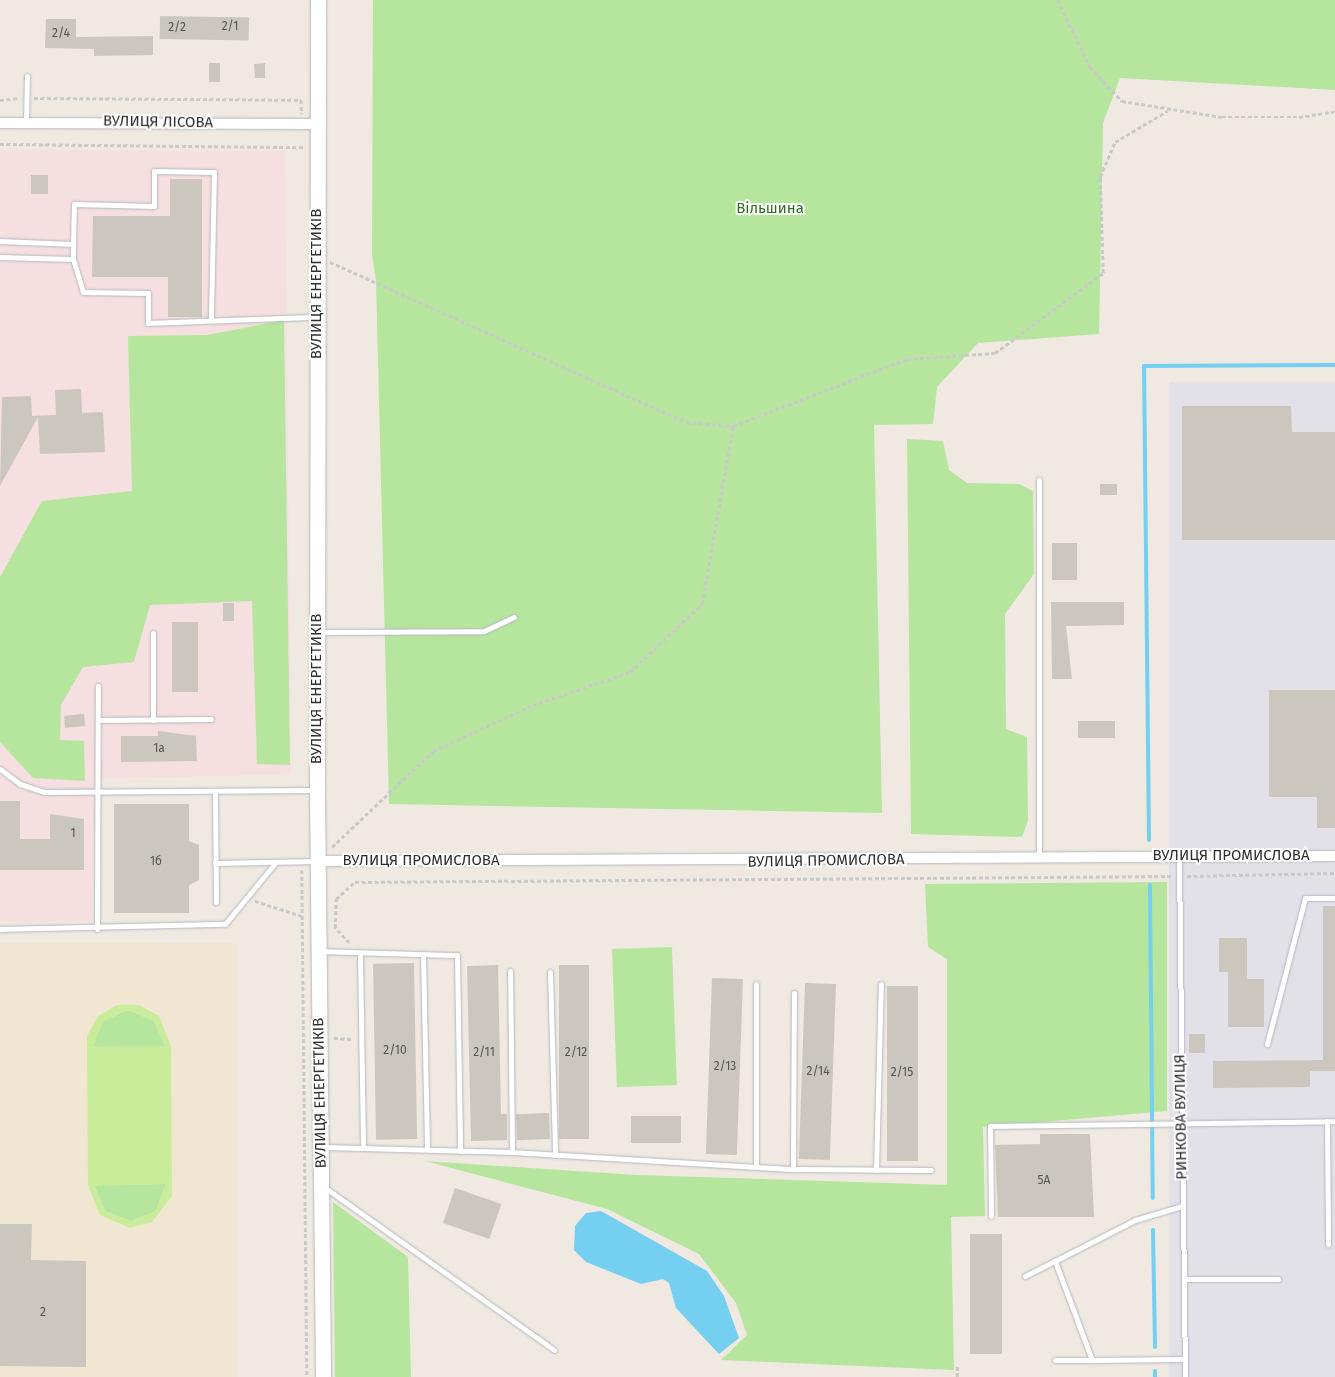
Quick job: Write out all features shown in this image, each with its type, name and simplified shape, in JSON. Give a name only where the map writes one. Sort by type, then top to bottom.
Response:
[{"type":"main road","name":"ВУЛИЦЯ ЕНЕРГЕТИКІВ","points":[[318,0],[310,124],[317,256],[317,790],[310,861],[319,951],[323,1377]]},
{"type":"street","name":"ВУЛИЦЯ ЛІСОВА","points":[[0,123],[310,124]]},
{"type":"street","name":"ВУЛИЦЯ ПРОМИСЛОВА","points":[[310,861],[1335,856]]},
{"type":"lane","points":[[26,122],[27,76]]},
{"type":"lane","points":[[211,320],[214,172],[154,171],[154,206],[74,204],[73,259],[83,292],[148,293],[148,323],[317,317]]},
{"type":"lane","points":[[0,240],[73,244]]},
{"type":"lane","points":[[0,257],[73,259]]},
{"type":"lane","points":[[1039,480],[1039,857]]},
{"type":"lane","points":[[317,632],[484,631],[514,618]]},
{"type":"lane","points":[[153,633],[153,720]]},
{"type":"lane","points":[[97,929],[98,686]]},
{"type":"lane","points":[[98,720],[211,719]]},
{"type":"lane","points":[[0,769],[20,784],[45,792],[317,790]]},
{"type":"lane","points":[[215,791],[216,902]]},
{"type":"lane","name":"РИНКОВА ВУЛИЦЯ","points":[[1179,857],[1185,1377]]},
{"type":"lane","points":[[215,863],[310,861]]},
{"type":"lane","points":[[0,929],[97,929],[225,924],[249,899],[276,862]]},
{"type":"lane","points":[[1267,1044],[1305,898],[1335,898]]},
{"type":"lane","points":[[319,951],[360,954],[457,955],[460,1151]]},
{"type":"lane","points":[[360,954],[364,1148]]},
{"type":"lane","points":[[423,954],[427,1149]]},
{"type":"lane","points":[[510,971],[512,1152]]},
{"type":"lane","points":[[550,972],[555,1155]]},
{"type":"lane","points":[[756,984],[756,1166]]},
{"type":"lane","points":[[876,1170],[881,984]]},
{"type":"lane","points":[[793,1169],[794,993]]},
{"type":"lane","points":[[1326,1121],[1328,1244]]},
{"type":"lane","points":[[991,1216],[990,1126],[1161,1122],[1335,1121]]},
{"type":"lane","points":[[321,1147],[512,1152],[793,1169],[931,1170]]},
{"type":"lane","points":[[321,1185],[554,1350]]},
{"type":"lane","points":[[1025,1276],[1135,1220],[1182,1206]]},
{"type":"lane","points":[[1055,1260],[1092,1360]]},
{"type":"lane","points":[[1184,1279],[1278,1279]]},
{"type":"lane","points":[[1055,1360],[1185,1359]]},
{"type":"path","points":[[1058,0],[1090,67],[1122,101],[1167,111],[1222,117],[1299,116],[1335,111]]},
{"type":"path","points":[[0,100],[26,98],[302,100],[310,124],[303,147],[303,156]]},
{"type":"path","points":[[317,256],[686,422],[733,426],[907,359],[995,353],[1103,273],[1100,177],[1115,142],[1167,111]]},
{"type":"path","points":[[0,144],[303,147]]},
{"type":"path","points":[[307,1377],[302,917],[310,861],[433,751],[533,704],[630,672],[702,604],[733,426]]},
{"type":"path","points":[[360,954],[335,928],[336,898],[355,882],[1335,874]]},
{"type":"path","points":[[249,899],[302,917]]},
{"type":"path","points":[[957,1364],[957,1377]]},
{"type":"shaded area","points":[[0,150],[285,151],[291,774],[94,779],[92,921],[0,922]]},
{"type":"shaded area","points":[[1169,382],[1335,382],[1335,1377],[1169,1377]]},
{"type":"shaded area","points":[[0,943],[237,943],[237,1377],[0,1377]]},
{"type":"green space","name":"Вільшина","points":[[373,0],[1335,0],[1335,90],[1120,78],[1103,123],[1099,334],[978,343],[937,387],[933,424],[874,425],[882,813],[389,804],[376,280],[372,255]]},
{"type":"green space","points":[[284,320],[290,765],[257,764],[252,601],[150,605],[134,662],[83,667],[61,705],[60,740],[84,741],[85,781],[33,778],[0,742],[0,577],[42,501],[132,491],[128,336],[207,335]]},
{"type":"green space","points":[[907,439],[943,441],[949,470],[967,483],[1019,484],[1033,491],[1034,574],[1005,614],[1006,729],[1027,737],[1028,821],[1022,837],[911,834]]},
{"type":"green space","points":[[1167,882],[1167,1111],[983,1127],[985,1216],[951,1217],[954,1370],[721,1360],[747,1335],[736,1303],[699,1254],[607,1209],[425,1161],[636,1175],[947,1185],[947,959],[928,947],[925,884]]},
{"type":"green space","points":[[672,947],[677,1085],[617,1087],[612,949]]},
{"type":"green space","points":[[117,1005],[139,1005],[159,1016],[171,1047],[172,1196],[152,1222],[130,1228],[100,1215],[88,1185],[87,1036],[98,1016]],"holes":[[[128,1010],[154,1021],[165,1046],[93,1047],[103,1021]],[[166,1184],[156,1211],[131,1221],[105,1211],[94,1186]]]},
{"type":"green space","points":[[128,1010],[154,1021],[165,1046],[92,1047],[103,1021]]},
{"type":"green space","points":[[166,1184],[156,1211],[131,1221],[105,1211],[94,1185]]},
{"type":"green space","points":[[333,1202],[408,1257],[411,1377],[335,1377]]},
{"type":"water","points":[[601,1211],[707,1271],[724,1296],[739,1338],[719,1354],[676,1308],[669,1283],[663,1279],[641,1284],[586,1262],[574,1250],[575,1226],[586,1213]]},
{"type":"building","points":[[160,16],[249,18],[249,41],[160,39]]},
{"type":"building","points":[[46,19],[76,19],[76,37],[153,36],[153,55],[94,56],[94,49],[45,48]]},
{"type":"building","points":[[209,63],[220,63],[220,82],[209,82]]},
{"type":"building","points":[[265,63],[265,78],[255,78],[254,64]]},
{"type":"building","points":[[31,175],[48,175],[48,194],[31,194]]},
{"type":"building","points":[[170,179],[202,179],[202,317],[168,317],[168,277],[92,277],[93,216],[170,216]]},
{"type":"building","points":[[81,389],[82,413],[103,412],[105,452],[40,454],[38,417],[0,486],[2,397],[31,396],[32,416],[56,415],[55,390]]},
{"type":"building","points":[[1182,406],[1291,406],[1292,432],[1335,432],[1335,540],[1182,540]]},
{"type":"building","points":[[1100,484],[1117,484],[1117,495],[1100,495]]},
{"type":"building","points":[[1052,543],[1077,543],[1077,580],[1052,580]]},
{"type":"building","points":[[1051,602],[1124,602],[1124,625],[1066,626],[1072,679],[1052,679]]},
{"type":"building","points":[[223,603],[234,603],[234,621],[223,621]]},
{"type":"building","points":[[172,622],[198,622],[198,692],[172,692]]},
{"type":"building","points":[[1269,690],[1335,690],[1335,828],[1317,828],[1317,797],[1269,797]]},
{"type":"building","points":[[84,714],[85,726],[65,728],[64,716]]},
{"type":"building","points":[[1078,721],[1115,721],[1115,738],[1078,738]]},
{"type":"building","points":[[158,731],[196,736],[197,761],[121,762],[121,736],[158,736]]},
{"type":"building","points":[[0,801],[20,801],[20,839],[50,839],[50,814],[84,819],[84,870],[0,870]]},
{"type":"building","points":[[114,804],[189,804],[189,841],[199,845],[199,880],[189,885],[189,913],[114,913]]},
{"type":"building","points":[[1323,906],[1335,906],[1335,1071],[1310,1071],[1310,1087],[1213,1088],[1213,1061],[1323,1060]]},
{"type":"building","points":[[1219,938],[1247,938],[1247,979],[1264,979],[1264,1027],[1228,1027],[1228,972],[1219,972]]},
{"type":"building","points":[[414,963],[417,1139],[376,1140],[373,964]]},
{"type":"building","points":[[498,965],[501,1114],[507,1114],[507,1140],[471,1141],[467,966]]},
{"type":"building","points":[[559,965],[589,965],[589,1139],[559,1139]]},
{"type":"building","points":[[712,978],[743,979],[737,1155],[706,1154]]},
{"type":"building","points":[[805,983],[836,984],[830,1160],[799,1159]]},
{"type":"building","points":[[887,986],[918,986],[918,1161],[887,1161]]},
{"type":"building","points":[[1189,1034],[1205,1034],[1205,1053],[1189,1053]]},
{"type":"building","points":[[549,1113],[550,1139],[517,1140],[516,1114]]},
{"type":"building","points":[[631,1116],[681,1116],[681,1143],[631,1143]]},
{"type":"building","points":[[1040,1134],[1090,1134],[1094,1217],[998,1217],[995,1145],[1040,1144]]},
{"type":"building","points":[[455,1188],[501,1204],[489,1239],[443,1223]]},
{"type":"building","points":[[0,1224],[32,1224],[31,1260],[86,1261],[86,1367],[0,1366]]},
{"type":"building","points":[[970,1234],[1002,1234],[1002,1354],[970,1354]]},
{"type":"waterway","points":[[1149,840],[1144,366],[1335,365]]},
{"type":"waterway","points":[[1150,885],[1153,1198]]},
{"type":"waterway","points":[[1153,1230],[1155,1347]]},
{"type":"waterway","points":[[1155,1371],[1155,1377]]}]
